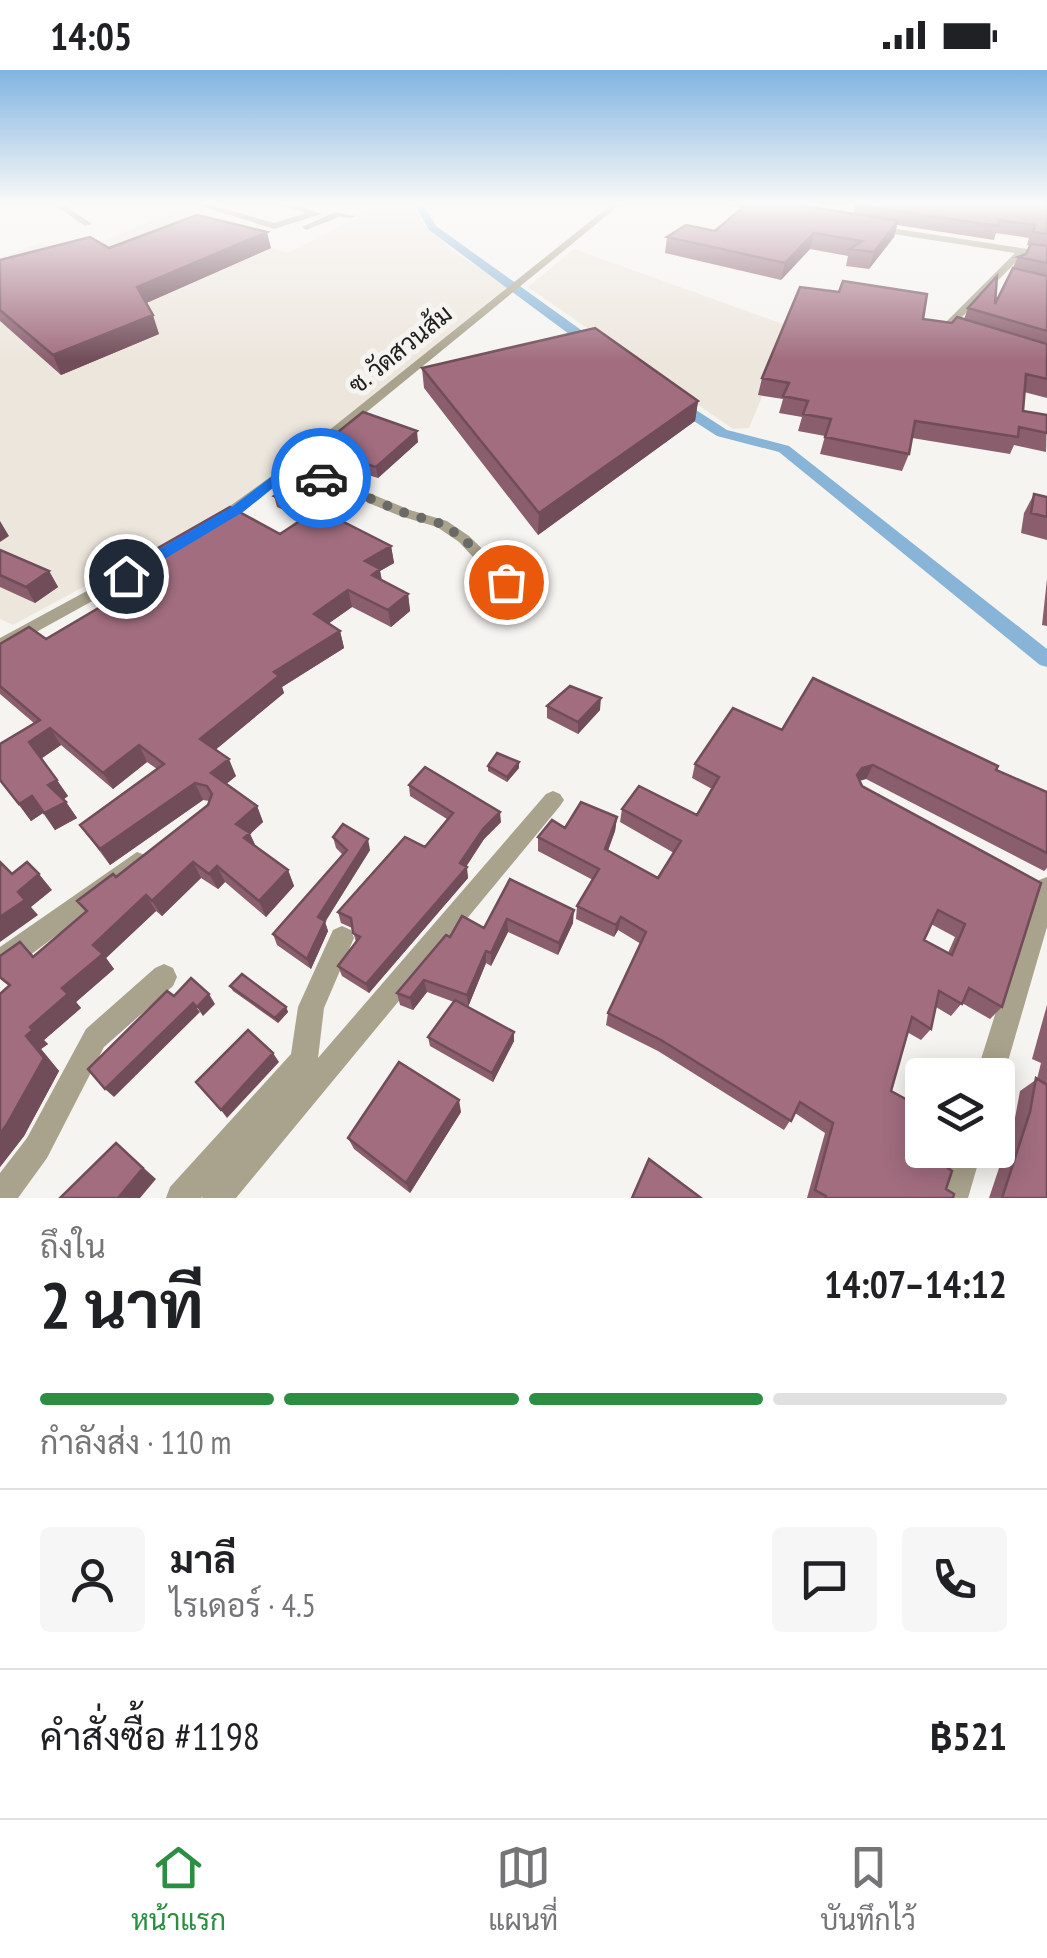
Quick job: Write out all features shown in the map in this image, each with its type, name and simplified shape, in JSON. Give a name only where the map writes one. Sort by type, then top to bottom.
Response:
[{"type":"street","name":"ซ. วัดสวนส้ม","points":[[208,528],[292,466],[552,256]]},
{"type":"street","points":[[973,336],[954,331],[950,323],[1017,256]]},
{"type":"street","points":[[997,274],[1014,277]]},
{"type":"street","points":[[292,466],[405,513],[442,524],[464,539],[506,582]]},
{"type":"street","points":[[0,646],[178,546]]},
{"type":"street","points":[[217,1198],[553,800]]},
{"type":"street","points":[[0,962],[158,846]]},
{"type":"street","points":[[995,1058],[1041,885]]},
{"type":"street","points":[[181,1198],[304,1060],[310,1007],[342,938]]},
{"type":"street","points":[[0,1198],[37,1148],[95,1038],[164,977]]},
{"type":"street","points":[[953,1198],[962,1168]]},
{"type":"shaded area","points":[[460,256],[508,286],[253,495],[13,625],[0,619],[0,258]]},
{"type":"shaded area","points":[[566,256],[592,256],[791,327],[749,428],[733,429],[528,287]]},
{"type":"building","points":[[17,256],[211,256],[137,287],[153,315],[53,355],[0,310],[0,260]]},
{"type":"building","points":[[752,256],[792,256],[785,263]]},
{"type":"building","points":[[1047,256],[1047,263],[1018,257]]},
{"type":"building","points":[[1013,268],[1047,276],[1047,331],[968,308],[997,276],[995,304]]},
{"type":"building","points":[[843,281],[927,294],[923,319],[952,323],[957,317],[1047,344],[1047,379],[1026,374],[1023,411],[1047,415],[1047,433],[1019,427],[1018,437],[915,421],[909,454],[825,437],[831,419],[803,414],[808,401],[783,396],[789,383],[762,378],[800,287],[839,292]]},
{"type":"building","points":[[595,328],[698,401],[539,513],[422,368]]},
{"type":"building","points":[[363,412],[417,431],[376,467],[336,455],[344,449],[328,440]]},
{"type":"building","points":[[306,476],[337,491],[306,510],[274,496]]},
{"type":"building","points":[[1034,494],[1047,497],[1047,517],[1031,513]]},
{"type":"building","points":[[230,507],[280,534],[318,509],[391,546],[365,561],[380,569],[372,575],[408,594],[388,610],[348,590],[314,614],[340,631],[274,672],[279,676],[200,739],[229,759],[211,773],[257,806],[236,824],[250,833],[244,838],[288,870],[259,901],[217,866],[209,874],[193,862],[152,901],[146,895],[93,945],[103,954],[62,988],[68,994],[30,1027],[33,1030],[26,1036],[44,1058],[0,1134],[0,994],[10,985],[0,977],[0,956],[20,942],[33,957],[87,911],[77,901],[113,874],[116,877],[208,805],[212,794],[207,786],[195,783],[100,849],[80,825],[164,764],[139,745],[103,773],[50,728],[29,742],[57,780],[48,785],[66,802],[44,813],[32,796],[19,804],[0,780],[0,744],[40,720],[0,686],[0,644],[29,627],[46,639],[156,574],[135,561]]},
{"type":"building","points":[[0,550],[49,571],[26,587],[0,575]]},
{"type":"building","points":[[813,678],[1047,792],[1047,853],[873,765],[862,768],[857,775],[862,786],[1041,883],[1002,1007],[969,988],[962,1004],[939,991],[931,1029],[912,1017],[891,1091],[905,1099],[905,1168],[948,1168],[952,1171],[946,1189],[954,1194],[953,1198],[825,1198],[815,1190],[833,1123],[800,1102],[791,1121],[661,1040],[608,1013],[646,932],[621,917],[616,925],[577,906],[599,869],[538,837],[552,820],[565,828],[581,802],[617,817],[605,849],[658,878],[681,841],[622,809],[639,786],[697,815],[719,777],[695,764],[733,708],[782,730]],"holes":[[[938,910],[965,924],[952,955],[924,940]]]},
{"type":"building","points":[[570,686],[601,698],[578,722],[547,706]]},
{"type":"building","points":[[497,753],[519,762],[507,777],[488,766]]},
{"type":"building","points":[[425,767],[500,812],[460,863],[467,867],[366,984],[338,966],[360,937],[353,933],[351,918],[338,912],[405,837],[425,847],[453,813],[409,785]]},
{"type":"building","points":[[343,824],[368,839],[318,917],[325,921],[307,959],[273,934],[347,850],[333,837]]},
{"type":"building","points":[[0,862],[12,874],[27,862],[39,874],[18,892],[25,900],[0,917]]},
{"type":"building","points":[[510,879],[574,910],[559,943],[507,919],[491,953],[486,951],[467,995],[424,980],[410,998],[397,993],[446,935],[450,937],[462,916],[484,928]]},
{"type":"building","points":[[242,974],[286,1007],[275,1018],[230,986]]},
{"type":"building","points":[[191,978],[209,994],[197,1007],[193,1003],[105,1089],[88,1069],[167,991],[174,996]]},
{"type":"building","points":[[455,1000],[514,1032],[492,1073],[428,1037]]},
{"type":"building","points":[[248,1030],[273,1053],[221,1110],[196,1082]]},
{"type":"building","points":[[399,1062],[459,1100],[406,1183],[348,1138]]},
{"type":"building","points":[[1036,1078],[1047,1085],[1047,1198],[1002,1198],[1015,1168]]},
{"type":"building","points":[[116,1143],[143,1168],[118,1198],[60,1198]]},
{"type":"building","points":[[649,1159],[701,1198],[632,1198]]},
{"type":"waterway","points":[[470,256],[597,348]]},
{"type":"waterway","points":[[674,402],[722,433],[784,449],[1047,660]]},
{"type":"way so far","points":[[321,478],[442,524],[464,539],[506,582]]},
{"type":"route","points":[[126,576],[238,509],[292,466],[321,478]]}]
